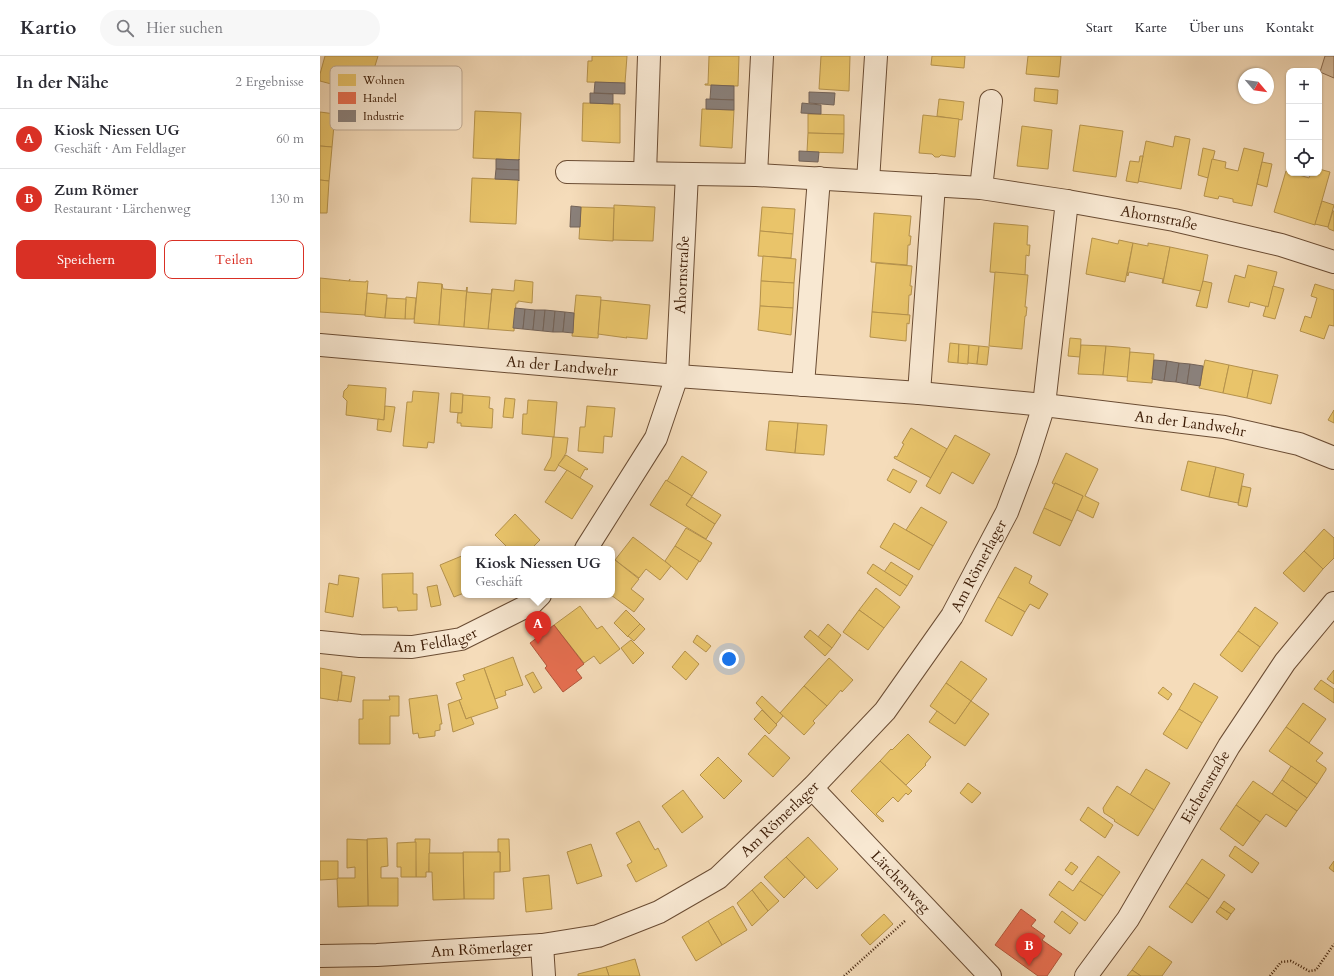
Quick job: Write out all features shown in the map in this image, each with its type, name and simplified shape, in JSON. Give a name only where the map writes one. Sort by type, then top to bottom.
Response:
[{"type":"street","points":[[645,174],[649,56]]},
{"type":"street","points":[[756,175],[762,56]]},
{"type":"street","points":[[868,182],[876,56]]},
{"type":"street","points":[[980,188],[990,101]]},
{"type":"street","name":"Ahornstraße","points":[[567,172],[756,175],[980,188],[1067,201],[1174,220],[1281,245],[1334,262]]},
{"type":"street","name":"Ahornstraße","points":[[677,376],[687,174]]},
{"type":"street","points":[[803,385],[819,178]]},
{"type":"street","points":[[919,393],[934,185]]},
{"type":"street","points":[[1044,405],[1067,201]]},
{"type":"street","name":"An der Landwehr","points":[[320,345],[677,376],[919,393],[1044,405],[1224,427],[1299,444],[1334,458]]},
{"type":"street","points":[[588,546],[656,438],[677,376]]},
{"type":"street","name":"Am Römerlager","points":[[320,956],[377,955],[542,945],[598,936],[659,912],[718,878],[812,788],[885,711],[952,616],[1007,512],[1027,459],[1044,405]]},
{"type":"street","name":"Am Feldlager","points":[[320,642],[360,646],[412,647],[461,640],[531,604],[537,598]]},
{"type":"street","name":"Eichenstraße","points":[[1086,976],[1128,919],[1229,746],[1285,662],[1334,604]]},
{"type":"street","name":"Lärchenweg","points":[[812,788],[990,976]]},
{"type":"street","points":[[542,945],[544,976]]},
{"type":"path","points":[[844,976],[923,905]]},
{"type":"path","points":[[1270,976],[1281,962],[1291,961],[1309,971],[1316,970],[1334,944]]},
{"type":"shaded area","points":[[1325,56],[1334,56],[1334,78],[1322,73],[1321,68]]},
{"type":"building: Wohnen","points":[[325,56],[378,56],[375,66],[330,66],[330,84],[320,81],[320,74]]},
{"type":"building: Wohnen","points":[[592,56],[627,56],[625,83],[587,82],[588,61],[592,61]]},
{"type":"building: Wohnen","points":[[709,56],[739,56],[738,86],[705,85],[708,84]]},
{"type":"building: Wohnen","points":[[821,56],[850,56],[849,91],[819,89]]},
{"type":"building: Wohnen","points":[[932,56],[965,56],[964,68],[931,65]]},
{"type":"building: Wohnen","points":[[1028,56],[1061,56],[1059,77],[1026,74]]},
{"type":"building: Wohnen","points":[[1035,88],[1058,90],[1057,104],[1034,101]]},
{"type":"building: Wohnen","points":[[939,99],[964,102],[962,120],[937,116]]},
{"type":"building: Wohnen","points":[[583,103],[620,104],[620,143],[582,141]]},
{"type":"building: Wohnen","points":[[702,109],[734,110],[732,148],[700,146]]},
{"type":"building: Wohnen","points":[[475,111],[521,113],[519,160],[473,158]]},
{"type":"building: Wohnen","points":[[320,112],[330,113],[330,130],[334,130],[332,147],[320,146]]},
{"type":"building: Wohnen","points":[[808,114],[844,115],[844,134],[808,133]]},
{"type":"building: Wohnen","points":[[923,115],[959,119],[955,157],[941,155],[939,157],[935,157],[932,154],[919,153]]},
{"type":"building: Wohnen","points":[[1080,125],[1123,131],[1116,177],[1073,171]]},
{"type":"building: Wohnen","points":[[1022,126],[1052,130],[1048,169],[1017,166]]},
{"type":"building: Wohnen","points":[[808,133],[844,134],[843,153],[807,152]]},
{"type":"building: Wohnen","points":[[1175,136],[1190,139],[1181,189],[1138,181],[1146,141],[1173,147]]},
{"type":"building: Wohnen","points":[[320,146],[332,147],[329,181],[320,180]]},
{"type":"building: Wohnen","points":[[1203,148],[1215,151],[1208,178],[1198,175]]},
{"type":"building: Wohnen","points":[[1244,148],[1264,153],[1252,206],[1233,202],[1233,199],[1219,196],[1218,199],[1204,196],[1212,159],[1226,162],[1225,168],[1238,171]]},
{"type":"building: Wohnen","points":[[1140,156],[1143,156],[1138,183],[1126,181],[1130,161],[1139,162]]},
{"type":"building: Wohnen","points":[[1262,162],[1272,164],[1267,187],[1257,184]]},
{"type":"building: Wohnen","points":[[1322,170],[1330,172],[1315,225],[1274,212],[1286,171],[1286,176],[1302,176],[1309,178],[1310,176],[1322,176]]},
{"type":"building: Wohnen","points":[[472,178],[518,180],[516,224],[470,222]]},
{"type":"building: Wohnen","points":[[320,180],[329,181],[327,213],[320,213]]},
{"type":"building: Wohnen","points":[[1322,201],[1334,205],[1328,227],[1315,224]]},
{"type":"building: Wohnen","points":[[614,205],[655,207],[653,241],[613,240]]},
{"type":"building: Wohnen","points":[[581,207],[614,208],[613,241],[579,239]]},
{"type":"building: Wohnen","points":[[762,207],[795,209],[793,234],[760,231]]},
{"type":"building: Wohnen","points":[[1334,211],[1334,231],[1328,227]]},
{"type":"building: Wohnen","points":[[874,213],[911,216],[909,236],[911,236],[910,245],[908,245],[907,265],[871,262]]},
{"type":"building: Wohnen","points":[[994,223],[1028,226],[1027,245],[1030,245],[1029,256],[1026,255],[1025,275],[990,272]]},
{"type":"building: Wohnen","points":[[760,231],[793,234],[791,258],[758,256]]},
{"type":"building: Wohnen","points":[[1092,238],[1118,244],[1119,240],[1133,243],[1125,282],[1086,274]]},
{"type":"building: Wohnen","points":[[1133,243],[1148,246],[1148,243],[1170,247],[1163,283],[1163,279],[1129,272],[1128,276],[1127,275]]},
{"type":"building: Wohnen","points":[[1170,247],[1208,255],[1201,291],[1163,283]]},
{"type":"building: Wohnen","points":[[763,256],[796,259],[794,283],[761,281]]},
{"type":"building: Wohnen","points":[[876,263],[912,266],[910,286],[912,286],[911,295],[909,295],[908,315],[872,312]]},
{"type":"building: Wohnen","points":[[1248,265],[1277,272],[1268,307],[1250,302],[1249,307],[1228,302],[1235,275],[1245,278]]},
{"type":"building: Wohnen","points":[[995,272],[1028,275],[1025,307],[1027,307],[1022,349],[989,346]]},
{"type":"building: Wohnen","points":[[320,278],[368,281],[365,315],[320,312]]},
{"type":"building: Wohnen","points":[[515,280],[533,282],[532,303],[518,301],[518,303],[516,303],[514,331],[488,329],[492,289],[514,291]]},
{"type":"building: Wohnen","points":[[761,281],[794,283],[793,308],[760,306]]},
{"type":"building: Wohnen","points":[[1203,281],[1212,283],[1207,308],[1196,306]]},
{"type":"building: Wohnen","points":[[418,282],[442,284],[439,325],[414,323]]},
{"type":"building: Wohnen","points":[[442,284],[443,289],[466,291],[467,287],[464,327],[439,325]]},
{"type":"building: Wohnen","points":[[1315,284],[1334,290],[1334,326],[1329,325],[1324,339],[1300,331],[1305,316],[1311,318],[1317,298],[1311,296]]},
{"type":"building: Wohnen","points":[[1273,286],[1284,289],[1275,319],[1263,316],[1266,306],[1268,307]]},
{"type":"building: Wohnen","points":[[467,287],[467,292],[491,294],[492,289],[488,329],[464,327]]},
{"type":"building: Wohnen","points":[[367,293],[387,295],[385,318],[365,316]]},
{"type":"building: Wohnen","points":[[576,295],[601,297],[598,338],[572,336]]},
{"type":"building: Wohnen","points":[[406,297],[416,298],[414,319],[405,319]]},
{"type":"building: Wohnen","points":[[387,298],[406,299],[405,319],[385,318]]},
{"type":"building: Wohnen","points":[[601,300],[650,305],[647,339],[598,334]]},
{"type":"building: Wohnen","points":[[760,306],[793,308],[791,335],[758,330]]},
{"type":"building: Wohnen","points":[[872,312],[910,315],[909,324],[907,323],[906,341],[870,337]]},
{"type":"building: Wohnen","points":[[1070,338],[1081,339],[1080,357],[1068,356]]},
{"type":"building: Wohnen","points":[[950,343],[959,344],[958,363],[948,362]]},
{"type":"building: Wohnen","points":[[959,344],[969,345],[968,364],[958,363]]},
{"type":"building: Wohnen","points":[[969,345],[979,346],[977,364],[968,363]]},
{"type":"building: Wohnen","points":[[1081,345],[1106,346],[1103,375],[1078,374]]},
{"type":"building: Wohnen","points":[[979,346],[989,347],[987,365],[977,364]]},
{"type":"building: Wohnen","points":[[1106,346],[1130,348],[1128,377],[1103,375]]},
{"type":"building: Wohnen","points":[[1130,352],[1154,354],[1152,383],[1127,381]]},
{"type":"building: Wohnen","points":[[1205,360],[1229,365],[1223,393],[1199,388]]},
{"type":"building: Wohnen","points":[[1229,365],[1253,370],[1247,398],[1223,393]]},
{"type":"building: Wohnen","points":[[1253,370],[1278,375],[1271,404],[1247,398]]},
{"type":"building: Wohnen","points":[[348,385],[386,388],[384,420],[346,415],[347,401],[343,397],[344,391]]},
{"type":"building: Wohnen","points":[[413,391],[439,393],[434,443],[428,442],[427,448],[403,446],[407,402],[412,402]]},
{"type":"building: Wohnen","points":[[451,393],[463,394],[462,413],[450,412]]},
{"type":"building: Wohnen","points":[[463,395],[490,397],[489,408],[493,409],[492,428],[461,426],[461,423],[457,423],[458,413],[462,413]]},
{"type":"building: Wohnen","points":[[505,398],[515,399],[513,418],[503,417]]},
{"type":"building: Wohnen","points":[[528,400],[557,402],[554,437],[522,434],[523,414],[527,414]]},
{"type":"building: Wohnen","points":[[385,406],[395,407],[391,432],[377,430],[378,419],[384,420]]},
{"type":"building: Wohnen","points":[[587,406],[615,408],[612,437],[604,436],[603,453],[578,451],[580,427],[585,427]]},
{"type":"building: Wohnen","points":[[1334,410],[1334,423],[1328,420]]},
{"type":"building: Wohnen","points":[[769,421],[798,423],[795,453],[766,450]]},
{"type":"building: Wohnen","points":[[798,423],[827,425],[824,455],[795,453]]},
{"type":"building: Wohnen","points":[[911,428],[947,449],[931,478],[894,458],[895,456],[897,457],[904,444],[902,443]]},
{"type":"building: Wohnen","points":[[955,435],[990,454],[973,484],[952,472],[940,494],[926,486]]},
{"type":"building: Wohnen","points":[[553,437],[568,438],[566,453],[555,471],[544,470],[551,457]]},
{"type":"building: Wohnen","points":[[1066,453],[1098,469],[1085,496],[1099,503],[1093,518],[1077,510],[1083,496],[1052,483]]},
{"type":"building: Wohnen","points":[[566,455],[588,469],[585,469],[580,478],[558,465]]},
{"type":"building: Wohnen","points":[[682,456],[707,472],[692,496],[667,481]]},
{"type":"building: Wohnen","points":[[1188,461],[1216,467],[1209,497],[1181,490]]},
{"type":"building: Wohnen","points":[[1216,467],[1244,474],[1238,503],[1209,497]]},
{"type":"building: Wohnen","points":[[893,469],[917,481],[910,493],[887,480]]},
{"type":"building: Wohnen","points":[[567,470],[593,486],[572,519],[545,502]]},
{"type":"building: Wohnen","points":[[666,480],[692,496],[686,505],[715,524],[706,539],[650,505]]},
{"type":"building: Wohnen","points":[[1055,483],[1083,496],[1072,521],[1044,508]]},
{"type":"building: Wohnen","points":[[1242,486],[1251,488],[1247,507],[1238,505]]},
{"type":"building: Wohnen","points":[[692,497],[721,515],[715,524],[686,505]]},
{"type":"building: Wohnen","points":[[921,507],[947,522],[933,546],[906,530]]},
{"type":"building: Wohnen","points":[[1044,508],[1072,521],[1060,546],[1033,533]]},
{"type":"building: Wohnen","points":[[515,514],[540,540],[534,546],[506,546],[495,535]]},
{"type":"building: Wohnen","points":[[894,523],[933,546],[919,570],[880,547]]},
{"type":"building: Wohnen","points":[[686,528],[712,543],[700,562],[675,546]]},
{"type":"building: Wohnen","points":[[1324,529],[1334,538],[1334,558],[1323,569],[1304,551]]},
{"type":"building: Wohnen","points":[[633,537],[671,566],[660,580],[646,569],[639,578],[615,560]]},
{"type":"building: Wohnen","points":[[675,546],[699,561],[687,580],[665,561]]},
{"type":"building: Wohnen","points":[[1304,551],[1323,569],[1304,592],[1283,573]]},
{"type":"building: Wohnen","points":[[461,556],[461,594],[454,597],[440,565]]},
{"type":"building: Wohnen","points":[[615,560],[639,579],[631,589],[644,599],[634,612],[615,598]]},
{"type":"building: Wohnen","points":[[891,562],[913,576],[907,586],[884,572]]},
{"type":"building: Wohnen","points":[[873,564],[907,586],[900,596],[867,573]]},
{"type":"building: Wohnen","points":[[1015,567],[1032,576],[1029,583],[1048,594],[1039,609],[1030,604],[1025,612],[998,597]]},
{"type":"building: Wohnen","points":[[413,573],[413,594],[417,594],[417,610],[398,611],[397,607],[383,608],[382,574]]},
{"type":"building: Wohnen","points":[[339,575],[359,578],[353,617],[325,612],[329,583],[338,585]]},
{"type":"building: Wohnen","points":[[437,585],[441,605],[431,607],[427,587]]},
{"type":"building: Wohnen","points":[[876,588],[900,607],[884,628],[859,610]]},
{"type":"building: Wohnen","points":[[998,597],[1025,612],[1012,636],[985,621]]},
{"type":"building: Wohnen","points":[[580,606],[597,629],[602,626],[620,649],[600,664],[594,656],[584,663],[554,625]]},
{"type":"building: Wohnen","points":[[1255,607],[1278,623],[1260,647],[1238,631]]},
{"type":"building: Wohnen","points":[[626,610],[640,624],[628,637],[614,623]]},
{"type":"building: Wohnen","points":[[859,610],[884,628],[868,650],[843,632]]},
{"type":"building: Wohnen","points":[[640,624],[645,629],[634,641],[628,636]]},
{"type":"building: Wohnen","points":[[828,624],[841,635],[832,648],[818,637]]},
{"type":"building: Wohnen","points":[[810,630],[832,648],[825,656],[804,637]]},
{"type":"building: Wohnen","points":[[1238,631],[1260,647],[1242,672],[1220,655]]},
{"type":"building: Wohnen","points":[[697,635],[711,646],[706,652],[693,642]]},
{"type":"building: Wohnen","points":[[631,640],[644,653],[633,664],[621,648]]},
{"type":"building: Wohnen","points":[[685,651],[699,664],[686,680],[672,667]]},
{"type":"building: Wohnen","points":[[513,657],[523,685],[505,691],[506,695],[495,699],[484,668]]},
{"type":"building: Wohnen","points":[[829,658],[853,680],[842,692],[841,690],[827,706],[804,686]]},
{"type":"building: Wohnen","points":[[961,661],[987,679],[971,701],[946,683]]},
{"type":"building: Wohnen","points":[[320,668],[342,672],[338,701],[320,698]]},
{"type":"building: Wohnen","points":[[484,668],[498,708],[466,719],[459,700],[462,699],[456,683],[465,680],[463,675]]},
{"type":"building: Wohnen","points":[[1334,670],[1334,684],[1327,679]]},
{"type":"building: Wohnen","points":[[533,672],[542,688],[534,693],[525,676]]},
{"type":"building: Wohnen","points":[[342,675],[355,677],[351,702],[338,700]]},
{"type":"building: Wohnen","points":[[1321,680],[1334,689],[1334,703],[1314,689]]},
{"type":"building: Wohnen","points":[[946,683],[971,701],[955,724],[930,706]]},
{"type":"building: Wohnen","points":[[1194,683],[1218,697],[1202,723],[1179,709]]},
{"type":"building: Wohnen","points":[[804,686],[827,706],[813,721],[815,723],[804,735],[780,713]]},
{"type":"building: Wohnen","points":[[1163,687],[1172,694],[1168,700],[1158,693]]},
{"type":"building: Wohnen","points":[[437,695],[442,724],[440,724],[440,730],[435,731],[435,736],[419,738],[418,733],[413,734],[409,699]]},
{"type":"building: Wohnen","points":[[389,696],[399,696],[399,716],[390,716],[390,744],[359,744],[359,719],[363,719],[363,700],[390,700]]},
{"type":"building: Wohnen","points":[[762,696],[783,716],[776,724],[756,703]]},
{"type":"building: Wohnen","points":[[459,700],[466,719],[471,717],[474,724],[453,732],[448,704]]},
{"type":"building: Wohnen","points":[[971,701],[989,714],[965,746],[929,722],[937,711],[955,724]]},
{"type":"building: Wohnen","points":[[1303,703],[1326,719],[1309,743],[1286,727]]},
{"type":"building: Wohnen","points":[[1179,709],[1202,723],[1187,749],[1163,734]]},
{"type":"building: Wohnen","points":[[762,710],[777,725],[769,734],[754,719]]},
{"type":"building: Wohnen","points":[[1286,727],[1323,753],[1316,761],[1326,768],[1326,770],[1317,784],[1269,751]]},
{"type":"building: Wohnen","points":[[908,734],[931,757],[925,764],[926,765],[906,785],[880,761]]},
{"type":"building: Wohnen","points":[[765,735],[790,758],[773,777],[748,754]]},
{"type":"building: Wohnen","points":[[718,757],[742,781],[724,799],[700,775]]},
{"type":"building: Wohnen","points":[[880,761],[912,791],[908,795],[906,793],[898,802],[893,797],[876,814],[884,821],[882,822],[851,791]]},
{"type":"building: Wohnen","points":[[1291,766],[1317,784],[1307,798],[1282,780]]},
{"type":"building: Wohnen","points":[[1146,769],[1170,783],[1154,810],[1130,795]]},
{"type":"building: Wohnen","points":[[1282,780],[1307,798],[1297,811],[1272,794]]},
{"type":"building: Wohnen","points":[[1253,781],[1297,811],[1286,827],[1266,814],[1260,822],[1236,805]]},
{"type":"building: Wohnen","points":[[968,783],[981,793],[972,803],[960,793]]},
{"type":"building: Wohnen","points":[[1117,786],[1154,810],[1138,836],[1104,813],[1103,808]]},
{"type":"building: Wohnen","points":[[683,790],[703,817],[682,833],[662,806]]},
{"type":"building: Wohnen","points":[[1236,805],[1260,822],[1243,846],[1220,829]]},
{"type":"building: Wohnen","points":[[1088,807],[1113,825],[1105,838],[1080,820]]},
{"type":"building: Wohnen","points":[[639,821],[655,850],[658,848],[667,866],[636,882],[627,865],[632,862],[616,833]]},
{"type":"building: Wohnen","points":[[808,837],[838,869],[817,889],[786,857]]},
{"type":"building: Wohnen","points":[[387,838],[388,866],[381,867],[381,878],[398,878],[398,906],[368,906],[367,839]]},
{"type":"building: Wohnen","points":[[347,839],[367,840],[368,906],[338,907],[337,878],[355,878],[355,867],[347,868]]},
{"type":"building: Wohnen","points":[[415,839],[430,839],[429,872],[426,872],[426,877],[416,877]]},
{"type":"building: Wohnen","points":[[498,839],[509,839],[510,871],[500,872],[500,852],[498,852]]},
{"type":"building: Wohnen","points":[[416,842],[416,877],[401,877],[401,867],[397,867],[397,843]]},
{"type":"building: Wohnen","points":[[591,844],[602,876],[577,884],[567,852]]},
{"type":"building: Wohnen","points":[[1235,846],[1259,863],[1252,873],[1229,856]]},
{"type":"building: Wohnen","points":[[463,852],[500,852],[500,872],[494,872],[494,899],[464,899]]},
{"type":"building: Wohnen","points":[[429,853],[463,853],[464,899],[433,900],[432,872],[429,872]]},
{"type":"building: Wohnen","points":[[1098,856],[1120,872],[1103,896],[1080,881]]},
{"type":"building: Wohnen","points":[[786,857],[805,877],[784,898],[764,877]]},
{"type":"building: Wohnen","points":[[1202,859],[1225,875],[1209,899],[1186,883]]},
{"type":"building: Wohnen","points":[[320,861],[338,861],[337,879],[320,880]]},
{"type":"building: Wohnen","points":[[1334,861],[1334,872],[1329,868]]},
{"type":"building: Wohnen","points":[[1071,862],[1078,867],[1072,875],[1065,870]]},
{"type":"building: Wohnen","points":[[549,875],[552,909],[526,912],[523,878]]},
{"type":"building: Wohnen","points":[[1059,881],[1073,891],[1080,881],[1103,896],[1085,921],[1049,895]]},
{"type":"building: Wohnen","points":[[761,882],[779,901],[768,911],[752,890]]},
{"type":"building: Wohnen","points":[[1186,883],[1209,899],[1192,923],[1169,907]]},
{"type":"building: Wohnen","points":[[752,890],[768,911],[752,926],[737,903]]},
{"type":"building: Wohnen","points":[[1224,901],[1235,909],[1231,914],[1220,907]]},
{"type":"building: Wohnen","points":[[733,906],[747,930],[722,945],[708,921]]},
{"type":"building: Wohnen","points":[[1220,907],[1231,914],[1227,920],[1216,912]]},
{"type":"building: Wohnen","points":[[1062,911],[1078,923],[1070,934],[1054,922]]},
{"type":"building: Wohnen","points":[[884,914],[893,924],[870,945],[861,935]]},
{"type":"building: Wohnen","points":[[708,921],[722,945],[696,961],[682,937]]},
{"type":"building: Wohnen","points":[[1149,946],[1172,962],[1162,976],[1141,976],[1132,970]]},
{"type":"building: Wohnen","points":[[635,959],[640,976],[609,976],[606,967]]},
{"type":"building: Wohnen","points":[[606,967],[609,976],[578,976],[578,974]]},
{"type":"building: Wohnen","points":[[1132,970],[1141,976],[1127,976]]},
{"type":"building: Handel","points":[[554,625],[584,664],[576,670],[582,678],[563,692],[545,668],[547,666],[530,643]]},
{"type":"building: Handel","points":[[1021,909],[1036,920],[1031,926],[1045,936],[1042,940],[1062,954],[1047,976],[1038,976],[995,945]]},
{"type":"building: Industrie","points":[[595,82],[625,83],[625,94],[594,93]]},
{"type":"building: Industrie","points":[[711,85],[734,86],[734,100],[710,99]]},
{"type":"building: Industrie","points":[[809,92],[835,93],[834,105],[809,103]]},
{"type":"building: Industrie","points":[[590,93],[613,94],[613,104],[590,103]]},
{"type":"building: Industrie","points":[[706,99],[734,100],[734,110],[706,109]]},
{"type":"building: Industrie","points":[[802,103],[821,105],[821,114],[801,113]]},
{"type":"building: Industrie","points":[[799,151],[819,152],[818,162],[799,161]]},
{"type":"building: Industrie","points":[[496,159],[519,160],[519,170],[496,169]]},
{"type":"building: Industrie","points":[[496,169],[519,170],[519,181],[495,179]]},
{"type":"building: Industrie","points":[[571,206],[581,207],[580,227],[570,227]]},
{"type":"building: Industrie","points":[[515,308],[525,309],[523,329],[513,328]]},
{"type":"building: Industrie","points":[[525,309],[535,310],[533,330],[523,329]]},
{"type":"building: Industrie","points":[[535,310],[545,310],[543,331],[533,330]]},
{"type":"building: Industrie","points":[[545,310],[555,311],[553,332],[543,331]]},
{"type":"building: Industrie","points":[[555,311],[565,312],[563,332],[553,332]]},
{"type":"building: Industrie","points":[[565,312],[574,313],[573,333],[563,332]]},
{"type":"building: Industrie","points":[[1154,360],[1167,361],[1164,381],[1152,379]]},
{"type":"building: Industrie","points":[[1167,361],[1179,363],[1176,382],[1164,381]]},
{"type":"building: Industrie","points":[[1179,363],[1190,364],[1187,384],[1176,382]]},
{"type":"building: Industrie","points":[[1190,364],[1203,366],[1200,386],[1187,384]]},
{"type":"place","name":"Kiosk Niessen UG","points":[[538,644]]},
{"type":"place","name":"Zum Römer","points":[[1029,966]]}]
